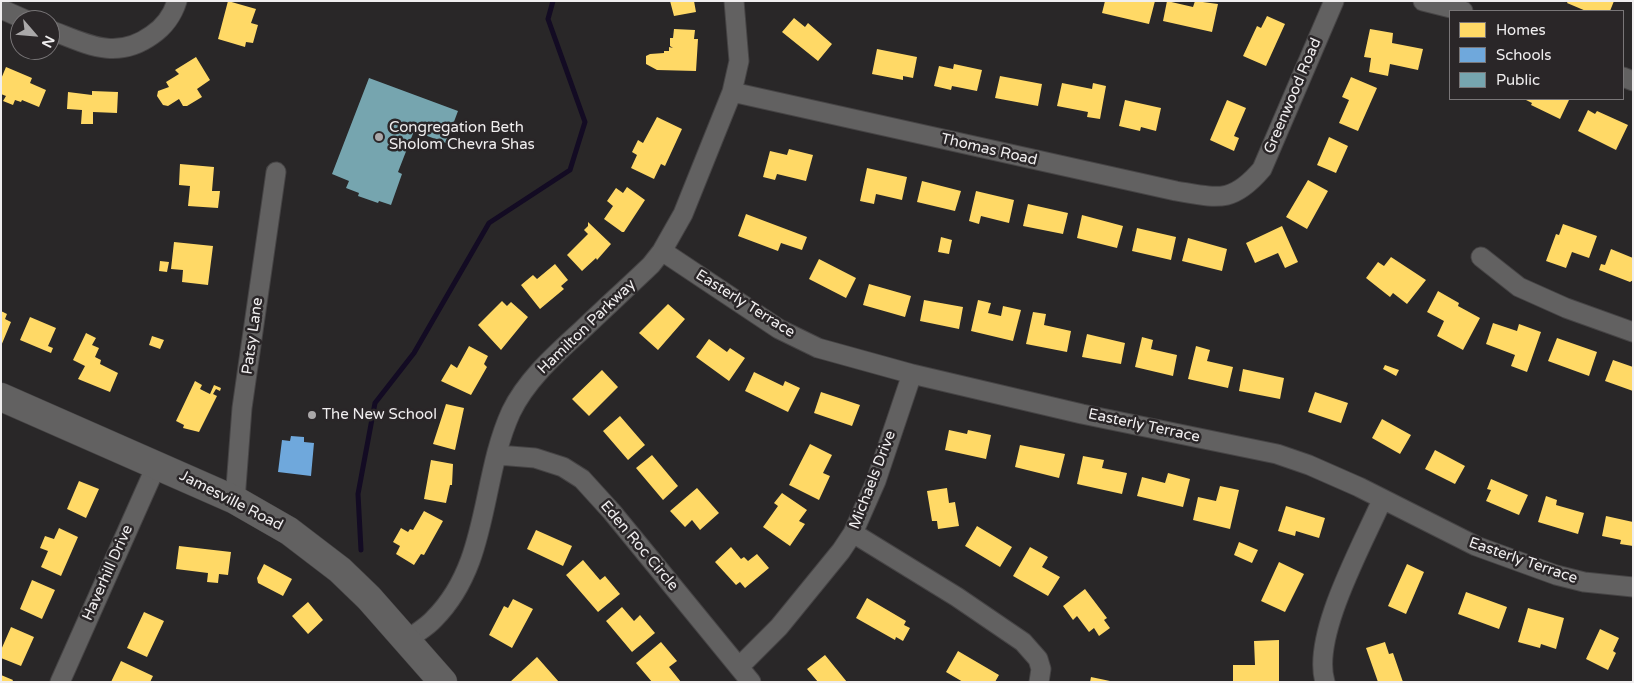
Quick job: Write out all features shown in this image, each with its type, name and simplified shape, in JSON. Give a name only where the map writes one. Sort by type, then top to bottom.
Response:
[{"type":"street","points":[[60,34],[91,45],[119,50],[128,48],[158,31],[174,12],[177,1]]},
{"type":"street","name":"Hamilton Parkway","points":[[407,640],[434,620],[457,589],[478,539],[498,455],[511,413],[523,392],[546,364],[651,265],[662,251],[683,214],[732,92],[739,60],[734,1]]},
{"type":"street","name":"Greenwood Road","points":[[1246,187],[1262,169],[1334,1]]},
{"type":"street","points":[[1423,1],[1459,10]]},
{"type":"street","name":"Thomas Road","points":[[732,92],[1176,191],[1212,197],[1225,196],[1246,187]]},
{"type":"street","name":"Patsy Lane","points":[[235,500],[242,408],[276,172]]},
{"type":"street","name":"Easterly Terrace","points":[[662,251],[779,329],[818,348],[912,374],[1082,414],[1277,454],[1309,465],[1359,487],[1476,546],[1556,575],[1584,582],[1633,587]]},
{"type":"street","points":[[1481,257],[1519,287],[1566,308],[1633,332]]},
{"type":"street","name":"Michaels Drive","points":[[739,667],[778,627],[842,552],[853,533],[876,481],[912,374]]},
{"type":"street","name":"Jamesville Road","points":[[1,397],[157,464],[235,500],[289,531],[340,570],[407,640],[443,682]]},
{"type":"street","name":"Eden Roc Circle","points":[[498,455],[535,458],[562,467],[582,479],[612,512],[752,682]]},
{"type":"street","name":"Haverhill Drive","points":[[60,682],[157,464]]},
{"type":"street","points":[[1325,682],[1322,671],[1323,649],[1335,606],[1382,500]]},
{"type":"street","points":[[853,533],[957,597],[1024,642],[1038,659],[1041,669],[1039,682]]},
{"type":"building: Homes","points":[[228,1],[256,9],[251,23],[258,25],[253,43],[246,42],[245,47],[218,39]]},
{"type":"building: Homes","points":[[670,1],[694,1],[696,12],[674,16]]},
{"type":"building: Homes","points":[[1105,1],[1155,1],[1149,24],[1102,13]]},
{"type":"building: Homes","points":[[1167,1],[1193,7],[1195,1],[1218,4],[1212,32],[1163,21]]},
{"type":"building: Homes","points":[[1568,1],[1614,1],[1610,10],[1584,10],[1567,3]]},
{"type":"building: Homes","points":[[1267,16],[1285,24],[1266,66],[1243,56],[1257,26],[1261,28]]},
{"type":"building: Homes","points":[[794,18],[805,27],[808,23],[832,44],[818,61],[782,32]]},
{"type":"building: Homes","points":[[674,29],[695,30],[694,39],[698,39],[696,71],[657,70],[646,64],[646,56],[664,53],[664,51],[669,51],[669,47],[673,48],[670,46],[670,38],[673,38]]},
{"type":"building: Homes","points":[[1370,29],[1393,33],[1392,43],[1423,49],[1418,70],[1390,64],[1388,76],[1369,72],[1371,58],[1364,57]]},
{"type":"building: Homes","points":[[877,49],[917,57],[913,78],[903,76],[903,80],[872,74]]},
{"type":"building: Homes","points":[[196,57],[210,80],[197,89],[202,97],[187,106],[183,106],[179,99],[168,106],[163,105],[157,96],[158,91],[169,87],[166,82],[179,74],[175,70]]},
{"type":"building: Homes","points":[[954,64],[982,70],[977,91],[952,86],[951,90],[934,86],[939,66],[953,69]]},
{"type":"building: Homes","points":[[6,67],[32,78],[30,83],[46,90],[39,107],[22,100],[21,102],[15,100],[13,105],[3,101],[6,96],[1,94],[1,79]]},
{"type":"building: Homes","points":[[1000,76],[1042,84],[1038,106],[995,98]]},
{"type":"building: Homes","points":[[1351,77],[1377,88],[1358,131],[1339,123],[1349,100],[1342,97]]},
{"type":"building: Homes","points":[[1062,83],[1092,89],[1093,83],[1106,86],[1100,119],[1087,117],[1088,112],[1057,106]]},
{"type":"building: Homes","points":[[92,91],[118,92],[117,113],[93,112],[93,124],[81,124],[82,110],[67,109],[68,92],[92,95]]},
{"type":"building: Homes","points":[[1125,100],[1161,108],[1156,131],[1141,127],[1140,131],[1119,126]]},
{"type":"building: Homes","points":[[1227,100],[1246,108],[1234,136],[1239,138],[1234,151],[1210,140]]},
{"type":"building: Homes","points":[[1526,100],[1569,100],[1560,119],[1531,105],[1532,103]]},
{"type":"building: Homes","points":[[1588,110],[1595,114],[1597,111],[1628,125],[1616,150],[1578,131]]},
{"type":"building: Homes","points":[[657,117],[682,129],[665,166],[661,164],[654,179],[631,168],[637,155],[632,152],[638,140],[643,143]]},
{"type":"building: Homes","points":[[1329,137],[1348,146],[1336,173],[1317,165]]},
{"type":"building: Homes","points":[[789,149],[813,155],[806,181],[777,174],[775,180],[763,177],[770,151],[787,155]]},
{"type":"building: Homes","points":[[180,164],[214,167],[212,191],[220,191],[218,208],[188,206],[190,186],[179,185]]},
{"type":"building: Homes","points":[[867,168],[907,177],[902,200],[876,194],[874,204],[860,201]]},
{"type":"building: Homes","points":[[1308,180],[1328,191],[1307,229],[1286,217]]},
{"type":"building: Homes","points":[[922,181],[961,191],[955,211],[917,202]]},
{"type":"building: Homes","points":[[627,187],[645,200],[624,232],[622,232],[604,219],[613,206],[607,201],[616,188],[623,193]]},
{"type":"building: Homes","points":[[976,191],[1014,200],[1009,223],[981,216],[979,224],[969,221]]},
{"type":"building: Homes","points":[[1028,204],[1068,213],[1063,234],[1023,226]]},
{"type":"building: Homes","points":[[746,214],[807,237],[802,250],[781,243],[778,251],[738,236]]},
{"type":"building: Homes","points":[[1082,215],[1123,226],[1117,248],[1077,238]]},
{"type":"building: Homes","points":[[588,222],[611,244],[597,260],[596,258],[582,271],[567,255],[588,234],[584,230],[588,226]]},
{"type":"building: Homes","points":[[1563,224],[1597,236],[1589,258],[1572,252],[1566,268],[1546,261],[1556,234],[1559,235]]},
{"type":"building: Homes","points":[[1282,226],[1298,262],[1285,268],[1278,253],[1255,263],[1246,243]]},
{"type":"building: Homes","points":[[1137,228],[1176,237],[1171,260],[1132,251]]},
{"type":"building: Homes","points":[[941,237],[952,240],[949,254],[938,252]]},
{"type":"building: Homes","points":[[1188,238],[1227,249],[1222,271],[1182,261]]},
{"type":"building: Homes","points":[[174,242],[213,246],[208,285],[182,282],[183,270],[171,269]]},
{"type":"building: Homes","points":[[1611,249],[1633,258],[1633,280],[1630,282],[1599,270],[1601,264],[1605,265]]},
{"type":"building: Homes","points":[[1391,257],[1426,280],[1407,304],[1393,293],[1390,297],[1366,278],[1378,262],[1384,266]]},
{"type":"building: Homes","points":[[819,259],[856,278],[846,298],[809,279]]},
{"type":"building: Homes","points":[[160,261],[169,262],[167,272],[159,271]]},
{"type":"building: Homes","points":[[555,264],[568,280],[561,286],[564,289],[540,309],[521,285],[533,275],[537,279]]},
{"type":"building: Homes","points":[[869,284],[911,296],[905,317],[863,305]]},
{"type":"building: Homes","points":[[1438,291],[1459,303],[1458,306],[1480,318],[1463,350],[1437,336],[1444,321],[1427,312]]},
{"type":"building: Homes","points":[[924,300],[963,307],[959,329],[920,321]]},
{"type":"building: Homes","points":[[978,300],[991,303],[988,313],[1001,316],[1003,306],[1021,310],[1013,341],[971,331]]},
{"type":"building: Homes","points":[[502,301],[507,306],[511,302],[528,317],[501,350],[478,325]]},
{"type":"building: Homes","points":[[668,304],[685,319],[658,350],[639,333]]},
{"type":"building: Homes","points":[[1,311],[7,314],[5,319],[11,322],[1,346]]},
{"type":"building: Homes","points":[[1033,312],[1046,314],[1044,325],[1071,331],[1067,352],[1026,344]]},
{"type":"building: Homes","points":[[30,317],[56,328],[48,346],[53,348],[51,353],[20,340]]},
{"type":"building: Homes","points":[[1493,323],[1517,331],[1519,324],[1541,332],[1527,372],[1511,366],[1515,355],[1486,344]]},
{"type":"building: Homes","points":[[86,333],[96,338],[92,345],[99,348],[95,357],[101,360],[100,364],[118,373],[110,392],[78,379],[85,366],[73,360]]},
{"type":"building: Homes","points":[[1087,334],[1125,343],[1121,364],[1082,357]]},
{"type":"building: Homes","points":[[152,336],[164,340],[160,349],[149,345]]},
{"type":"building: Homes","points":[[1142,337],[1153,340],[1151,349],[1177,355],[1173,376],[1135,367]]},
{"type":"building: Homes","points":[[1557,338],[1597,352],[1589,376],[1548,361]]},
{"type":"building: Homes","points":[[709,339],[727,352],[730,348],[745,358],[729,381],[696,357]]},
{"type":"building: Homes","points":[[469,346],[488,356],[484,364],[487,367],[471,395],[441,381],[451,364],[457,368]]},
{"type":"building: Homes","points":[[1196,346],[1210,350],[1207,361],[1233,367],[1228,388],[1188,379]]},
{"type":"building: Homes","points":[[1613,360],[1633,367],[1633,391],[1605,381]]},
{"type":"building: Homes","points":[[1385,365],[1399,370],[1396,376],[1383,369]]},
{"type":"building: Homes","points":[[1243,369],[1284,378],[1280,399],[1239,391]]},
{"type":"building: Homes","points":[[602,370],[618,387],[589,416],[572,399]]},
{"type":"building: Homes","points":[[754,372],[783,386],[785,381],[800,388],[788,412],[745,391]]},
{"type":"building: Homes","points":[[195,381],[202,385],[200,389],[210,394],[214,385],[221,388],[220,391],[216,389],[213,394],[217,396],[199,432],[183,428],[184,425],[176,421]]},
{"type":"building: Homes","points":[[821,392],[860,405],[852,426],[814,413]]},
{"type":"building: Homes","points":[[1315,392],[1348,403],[1341,423],[1308,412]]},
{"type":"building: Homes","points":[[446,404],[464,408],[455,450],[433,444]]},
{"type":"building: Homes","points":[[620,416],[645,445],[628,460],[603,431]]},
{"type":"building: Homes","points":[[1382,419],[1411,435],[1400,454],[1372,438]]},
{"type":"building: Homes","points":[[949,430],[967,434],[968,430],[991,435],[986,459],[945,450]]},
{"type":"building: Homes","points":[[810,444],[832,455],[823,473],[830,476],[819,500],[789,485]]},
{"type":"building: Homes","points":[[1020,445],[1065,454],[1059,478],[1015,467]]},
{"type":"building: Homes","points":[[1435,450],[1465,466],[1455,484],[1425,469]]},
{"type":"building: Homes","points":[[652,455],[678,486],[663,500],[636,468]]},
{"type":"building: Homes","points":[[1083,456],[1104,460],[1102,468],[1127,473],[1122,494],[1077,484]]},
{"type":"building: Homes","points":[[431,460],[453,464],[452,485],[450,485],[446,503],[424,499]]},
{"type":"building: Homes","points":[[1168,473],[1190,479],[1183,507],[1137,496],[1142,477],[1165,483]]},
{"type":"building: Homes","points":[[1491,479],[1528,495],[1519,515],[1486,501],[1491,490],[1487,489]]},
{"type":"building: Homes","points":[[79,481],[99,489],[86,518],[67,509]]},
{"type":"building: Homes","points":[[1220,486],[1239,490],[1230,529],[1193,520],[1198,497],[1216,501]]},
{"type":"building: Homes","points":[[697,488],[719,513],[700,530],[692,520],[685,527],[670,511]]},
{"type":"building: Homes","points":[[947,488],[949,503],[955,502],[959,526],[938,529],[937,521],[932,521],[927,491]]},
{"type":"building: Homes","points":[[782,493],[807,510],[799,521],[805,524],[790,546],[763,527],[778,506],[774,503]]},
{"type":"building: Homes","points":[[1546,496],[1557,500],[1556,505],[1584,513],[1578,534],[1538,522]]},
{"type":"building: Homes","points":[[1286,506],[1325,518],[1319,538],[1296,531],[1295,536],[1278,531]]},
{"type":"building: Homes","points":[[424,511],[443,521],[424,555],[421,554],[414,565],[396,554],[400,546],[393,542],[401,528],[408,532],[410,529],[413,530]]},
{"type":"building: Homes","points":[[1606,516],[1633,522],[1633,546],[1620,544],[1621,540],[1602,536]]},
{"type":"building: Homes","points":[[977,526],[1012,547],[1000,567],[965,546]]},
{"type":"building: Homes","points":[[59,528],[78,537],[61,576],[41,567],[48,551],[40,548],[45,536],[54,539]]},
{"type":"building: Homes","points":[[536,530],[572,546],[563,566],[527,549]]},
{"type":"building: Homes","points":[[1239,542],[1258,550],[1252,563],[1234,555]]},
{"type":"building: Homes","points":[[179,546],[231,552],[228,575],[219,574],[218,583],[207,582],[208,573],[176,569]]},
{"type":"building: Homes","points":[[731,547],[741,559],[744,557],[748,561],[757,554],[769,568],[745,588],[740,582],[736,585],[715,562]]},
{"type":"building: Homes","points":[[1030,547],[1048,557],[1042,567],[1060,577],[1048,596],[1013,576]]},
{"type":"building: Homes","points":[[583,560],[600,580],[605,576],[620,594],[598,612],[566,575]]},
{"type":"building: Homes","points":[[1279,562],[1304,574],[1285,612],[1261,601]]},
{"type":"building: Homes","points":[[264,564],[292,579],[283,596],[258,583],[257,578]]},
{"type":"building: Homes","points":[[1407,564],[1424,572],[1406,614],[1388,606]]},
{"type":"building: Homes","points":[[32,580],[55,590],[42,619],[20,609]]},
{"type":"building: Homes","points":[[1085,589],[1107,618],[1104,620],[1110,628],[1099,636],[1094,628],[1089,632],[1077,616],[1073,620],[1063,606]]},
{"type":"building: Homes","points":[[1466,592],[1507,607],[1499,629],[1458,614]]},
{"type":"building: Homes","points":[[867,598],[906,621],[904,625],[910,628],[903,641],[896,637],[895,640],[856,618]]},
{"type":"building: Homes","points":[[513,599],[533,609],[512,648],[489,635],[504,606],[508,608]]},
{"type":"building: Homes","points":[[308,602],[323,620],[308,634],[292,616]]},
{"type":"building: Homes","points":[[622,607],[634,621],[640,615],[655,633],[632,652],[606,621]]},
{"type":"building: Homes","points":[[1528,608],[1564,618],[1556,649],[1541,644],[1540,648],[1518,642]]},
{"type":"building: Homes","points":[[144,612],[164,621],[147,657],[127,648]]},
{"type":"building: Homes","points":[[11,627],[34,637],[21,666],[1,658],[1,650]]},
{"type":"building: Homes","points":[[1600,629],[1619,638],[1613,651],[1616,653],[1608,670],[1586,659]]},
{"type":"building: Homes","points":[[1279,640],[1279,682],[1233,682],[1233,665],[1255,665],[1254,641]]},
{"type":"building: Homes","points":[[661,642],[677,661],[669,667],[681,682],[652,682],[636,663]]},
{"type":"building: Homes","points":[[1385,642],[1389,654],[1393,653],[1403,682],[1378,682],[1366,648]]},
{"type":"building: Homes","points":[[958,651],[999,675],[995,682],[963,682],[946,672]]},
{"type":"building: Homes","points":[[825,655],[847,682],[818,682],[807,669]]},
{"type":"building: Homes","points":[[537,657],[559,682],[510,682]]},
{"type":"building: Homes","points":[[121,661],[153,676],[150,682],[111,682]]},
{"type":"building: Homes","points":[[1,675],[13,680],[12,682],[1,682]]},
{"type":"building: Homes","points":[[1091,677],[1110,681],[1110,682],[1090,682]]},
{"type":"building: Schools","points":[[291,436],[304,437],[304,442],[314,443],[311,476],[278,472],[282,440],[290,441]]},
{"type":"building: Public","name":"Congregation Beth Sholom Chevra Shas","points":[[369,78],[458,111],[446,143],[414,131],[398,172],[402,174],[391,205],[358,196],[359,193],[346,188],[349,181],[332,174]]},
{"type":"waterway","points":[[361,550],[358,494],[375,403],[414,353],[489,223],[570,170],[585,122],[548,19],[553,1]]},
{"type":"place","name":"Congregation Beth Sholom Chevra Shas","points":[[379,137]]},
{"type":"place","name":"The New School","points":[[312,415]]}]
